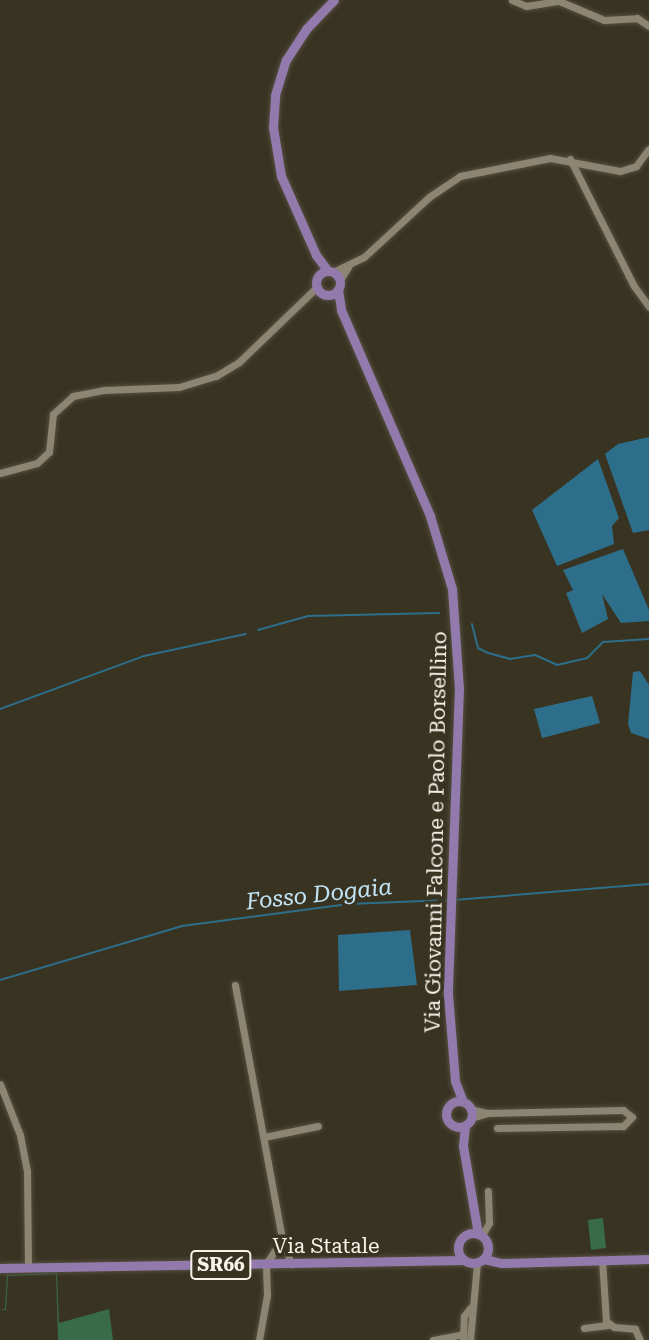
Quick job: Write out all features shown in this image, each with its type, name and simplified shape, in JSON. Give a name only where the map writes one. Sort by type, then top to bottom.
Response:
[{"type":"main road","points":[[316,255],[331,271],[339,285],[322,292],[316,255],[281,176],[273,111],[286,60],[306,29],[334,0]]},
{"type":"main road","points":[[318,276],[331,271]]},
{"type":"main road","name":"Via Giovanni Falcone e Paolo Borsellino","points":[[339,285],[341,310],[430,516],[452,589],[459,688],[449,994],[455,1081],[446,1115],[463,1146]]},
{"type":"main road","name":"Via Giovanni Falcone e Paolo Borsellino","points":[[322,292],[341,310]]},
{"type":"main road","name":"Via Giovanni Falcone e Paolo Borsellino","points":[[455,1081],[467,1114],[463,1146],[472,1215],[480,1234],[483,1258]]},
{"type":"main road","points":[[451,1104],[467,1114],[454,1126]]},
{"type":"main road","name":"Via Giovanni Falcone e Paolo Borsellino","points":[[458,1248],[467,1234],[472,1215]]},
{"type":"main road","points":[[467,1234],[480,1234]]},
{"type":"main road","points":[[442,1263],[458,1248],[465,1261]]},
{"type":"main road","name":"SR66","points":[[465,1261],[483,1258],[511,1262],[649,1259]]},
{"type":"main road","name":"Via Statale","points":[[0,1268],[465,1261]]},
{"type":"street","points":[[512,0],[526,6],[559,1],[604,20],[637,18],[649,26]]},
{"type":"street","points":[[331,271],[348,267],[385,240],[441,187],[460,176],[550,158],[570,159],[620,171],[636,166],[649,149]]},
{"type":"street","points":[[570,159],[634,286],[649,307]]},
{"type":"street","points":[[339,285],[348,267]]},
{"type":"street","points":[[0,473],[37,463],[49,452],[54,414],[73,396],[104,390],[179,387],[216,376],[239,362],[309,297],[322,292]]},
{"type":"street","points":[[235,985],[286,1264]]},
{"type":"street","points":[[0,1084],[20,1135],[27,1171],[28,1268]]},
{"type":"street","points":[[467,1114],[624,1110],[632,1117],[623,1126],[497,1128]]},
{"type":"street","points":[[548,1112],[548,1129]]},
{"type":"street","points":[[264,1136],[318,1126]]},
{"type":"street","points":[[480,1234],[489,1223],[488,1191]]},
{"type":"street","points":[[259,1340],[267,1295],[266,1264],[282,1239]]},
{"type":"street","points":[[277,1247],[286,1264]]},
{"type":"street","points":[[472,1283],[483,1258]]},
{"type":"street","points":[[602,1260],[610,1325]]},
{"type":"street","points":[[433,1340],[465,1338],[472,1305],[472,1283],[465,1261]]},
{"type":"street","points":[[584,1328],[610,1325],[634,1328],[640,1340]]},
{"type":"green space","points":[[603,1218],[606,1248],[591,1250],[588,1220]]},
{"type":"green space","points":[[57,1273],[59,1323],[109,1309],[113,1340],[58,1340],[56,1274],[8,1276],[6,1310],[0,1310],[5,1309],[7,1275]]},
{"type":"water","points":[[649,437],[649,530],[633,533],[605,454],[618,444]]},
{"type":"water","points":[[598,459],[619,518],[612,526],[614,544],[557,566],[532,510]]},
{"type":"water","points":[[623,549],[649,610],[649,621],[621,623],[602,594],[608,619],[582,633],[566,593],[573,590],[563,570]]},
{"type":"water","points":[[640,671],[649,685],[649,739],[631,733],[628,724],[633,672]]},
{"type":"water","points":[[592,696],[600,723],[542,738],[534,709]]},
{"type":"water","points":[[410,930],[417,985],[339,991],[338,935]]},
{"type":"waterway","points":[[258,630],[308,616],[439,613]]},
{"type":"waterway","points":[[472,624],[478,648],[488,653],[510,659],[535,655],[557,665],[587,658],[603,642],[649,639]]},
{"type":"waterway","points":[[0,709],[144,656],[246,634]]},
{"type":"waterway","name":"Fosso Dogaia","points":[[454,900],[649,884]]},
{"type":"waterway","name":"Fosso Dogaia","points":[[0,980],[182,926],[349,904],[448,900]]}]
